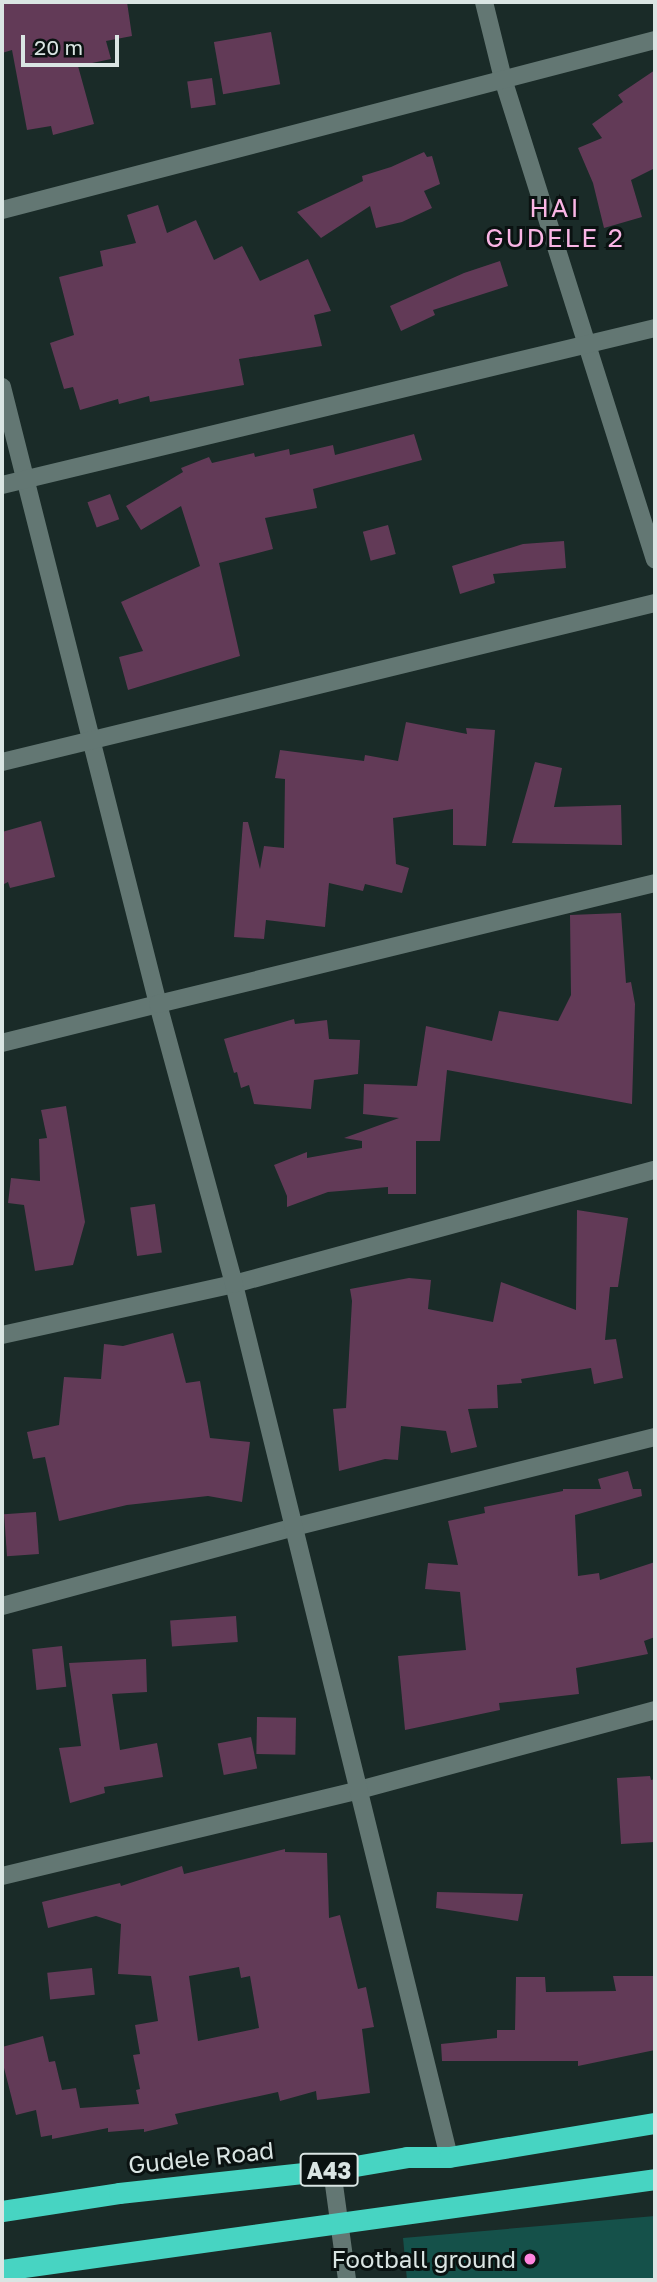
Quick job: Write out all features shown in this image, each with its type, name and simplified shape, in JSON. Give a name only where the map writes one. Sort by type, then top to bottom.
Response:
[{"type":"highway","name":"Gudele Road","points":[[2,2211],[119,2193],[407,2158],[449,2158],[655,2123]]},
{"type":"highway","name":"A43","points":[[2,2270],[341,2225],[655,2179]]},
{"type":"street","points":[[484,2],[503,79],[655,560]]},
{"type":"street","points":[[2,210],[655,40]]},
{"type":"street","points":[[2,485],[655,328]]},
{"type":"street","points":[[2,387],[158,1004],[234,1284],[449,2158]]},
{"type":"street","points":[[2,762],[655,603]]},
{"type":"street","points":[[2,1044],[655,883]]},
{"type":"street","points":[[2,1335],[234,1284],[655,1170]]},
{"type":"street","points":[[2,1606],[294,1527],[655,1437]]},
{"type":"street","points":[[2,1876],[359,1790],[655,1710]]},
{"type":"street","points":[[331,2169],[347,2280]]},
{"type":"shaded area","name":"Football ground","points":[[655,2216],[655,2280],[407,2280],[403,2238]]},
{"type":"building","points":[[2,2],[127,2],[132,36],[106,41],[111,59],[78,66],[94,124],[53,135],[51,126],[27,130],[12,50],[2,53]]},
{"type":"building","points":[[271,32],[280,84],[223,94],[214,42]]},
{"type":"building","points":[[655,70],[655,168],[631,180],[642,217],[604,228],[593,183],[578,148],[602,138],[592,124],[623,102],[618,95]]},
{"type":"building","points":[[212,78],[216,105],[191,108],[187,81]]},
{"type":"building","points":[[424,152],[427,157],[432,156],[440,184],[424,191],[432,208],[402,222],[376,228],[370,206],[321,238],[297,212],[363,181],[362,176]]},
{"type":"building","points":[[158,205],[167,233],[196,220],[214,260],[242,246],[260,281],[308,259],[331,311],[314,315],[322,346],[239,359],[244,385],[150,402],[149,396],[119,404],[118,399],[80,410],[73,387],[64,389],[50,343],[74,335],[59,277],[103,266],[100,251],[136,243],[127,215]]},
{"type":"building","points":[[500,261],[508,286],[433,310],[435,315],[401,331],[390,306],[464,273]]},
{"type":"building","points":[[414,434],[422,460],[313,489],[317,508],[265,518],[273,549],[219,563],[240,656],[128,690],[119,657],[143,651],[121,602],[200,566],[181,506],[141,530],[126,506],[183,472],[181,468],[209,457],[212,463],[254,453],[255,457],[289,449],[290,455],[333,445],[335,455]]},
{"type":"building","points":[[110,494],[119,519],[97,528],[87,502]]},
{"type":"building","points":[[388,525],[396,554],[371,561],[363,532]]},
{"type":"building","points":[[564,541],[566,568],[493,574],[495,583],[460,594],[452,566],[523,544]]},
{"type":"building","points":[[406,722],[467,734],[466,728],[495,730],[486,846],[453,845],[453,809],[393,818],[396,864],[409,868],[402,893],[365,884],[363,891],[329,883],[325,927],[266,920],[264,939],[234,937],[243,822],[248,822],[260,869],[264,846],[284,848],[285,779],[275,778],[280,750],[364,761],[365,755],[398,761]]},
{"type":"building","points":[[535,762],[562,768],[554,807],[621,805],[622,845],[512,843]]},
{"type":"building","points":[[41,821],[55,877],[10,888],[8,882],[2,885],[2,832]]},
{"type":"building","points":[[621,913],[626,983],[631,982],[635,1004],[632,1104],[447,1070],[440,1141],[416,1141],[416,1194],[388,1194],[388,1187],[328,1192],[287,1207],[287,1196],[274,1165],[307,1152],[307,1158],[362,1148],[362,1141],[344,1138],[399,1118],[363,1114],[364,1084],[417,1086],[426,1026],[492,1041],[499,1011],[558,1021],[571,995],[570,915]]},
{"type":"building","points":[[294,1019],[295,1024],[327,1020],[329,1039],[360,1040],[358,1074],[314,1080],[311,1109],[254,1104],[249,1085],[241,1088],[237,1072],[234,1073],[224,1039]]},
{"type":"building","points":[[66,1106],[85,1222],[73,1265],[35,1271],[24,1205],[8,1203],[11,1178],[40,1181],[39,1139],[47,1138],[41,1110]]},
{"type":"building","points":[[155,1204],[162,1253],[137,1256],[130,1207]]},
{"type":"building","points":[[577,1210],[628,1218],[618,1287],[610,1287],[605,1340],[616,1339],[623,1378],[594,1384],[591,1368],[521,1379],[522,1383],[497,1385],[498,1408],[468,1409],[477,1447],[451,1453],[446,1431],[401,1426],[398,1460],[385,1459],[339,1471],[333,1409],[346,1408],[352,1301],[350,1289],[409,1278],[431,1280],[428,1309],[493,1322],[501,1282],[576,1310]]},
{"type":"building","points":[[173,1333],[186,1383],[200,1381],[210,1438],[250,1442],[242,1502],[208,1496],[127,1505],[59,1521],[45,1457],[33,1459],[27,1432],[59,1425],[64,1377],[101,1379],[104,1344],[123,1346]]},
{"type":"building","points":[[628,1471],[633,1489],[641,1489],[642,1496],[575,1515],[578,1576],[599,1573],[600,1580],[655,1562],[655,1637],[644,1641],[648,1654],[576,1668],[579,1694],[499,1703],[500,1710],[405,1730],[398,1656],[466,1650],[460,1592],[425,1589],[428,1563],[458,1565],[448,1521],[485,1513],[484,1507],[563,1489],[601,1489],[598,1479]]},
{"type":"building","points":[[36,1512],[39,1554],[7,1556],[4,1514]]},
{"type":"building","points":[[236,1616],[238,1642],[172,1647],[170,1621]]},
{"type":"building","points":[[62,1646],[66,1687],[36,1690],[32,1649]]},
{"type":"building","points":[[146,1659],[147,1692],[112,1694],[120,1750],[157,1743],[163,1777],[104,1787],[105,1793],[70,1803],[59,1748],[81,1746],[69,1663]]},
{"type":"building","points":[[257,1717],[296,1718],[295,1755],[256,1754]]},
{"type":"building","points":[[251,1737],[257,1768],[224,1775],[218,1743]]},
{"type":"building","points":[[650,1776],[651,1780],[655,1779],[655,1842],[621,1844],[617,1778]]},
{"type":"building","points":[[285,1849],[285,1852],[327,1853],[329,1918],[340,1915],[358,1989],[366,1987],[374,2027],[362,2029],[370,2093],[317,2100],[316,2091],[280,2101],[278,2092],[175,2114],[178,2124],[144,2132],[144,2129],[108,2132],[108,2128],[52,2139],[52,2135],[41,2137],[36,2110],[16,2115],[2,2060],[2,2047],[43,2036],[49,2062],[55,2061],[62,2090],[76,2088],[80,2108],[139,2104],[136,2090],[140,2089],[133,2055],[140,2054],[135,2025],[158,2021],[151,1976],[118,1974],[121,1924],[96,1916],[48,1928],[42,1902],[120,1883],[121,1886],[182,1866],[184,1874]],"holes":[[[239,1967],[241,1978],[250,1976],[259,2028],[198,2041],[189,1976]]]},
{"type":"building","points":[[437,1892],[523,1894],[518,1921],[436,1908]]},
{"type":"building","points":[[92,1968],[95,1995],[50,2000],[47,1973]]},
{"type":"building","points":[[613,1976],[655,1976],[655,2050],[578,2066],[578,2061],[442,2061],[441,2044],[497,2038],[497,2030],[515,2030],[516,1977],[545,1977],[546,1992],[616,1991]]},
{"type":"place","name":"Football ground","points":[[530,2259]]},
{"type":"district","name":"HAI GUDELE 2","points":[[555,223]]}]
